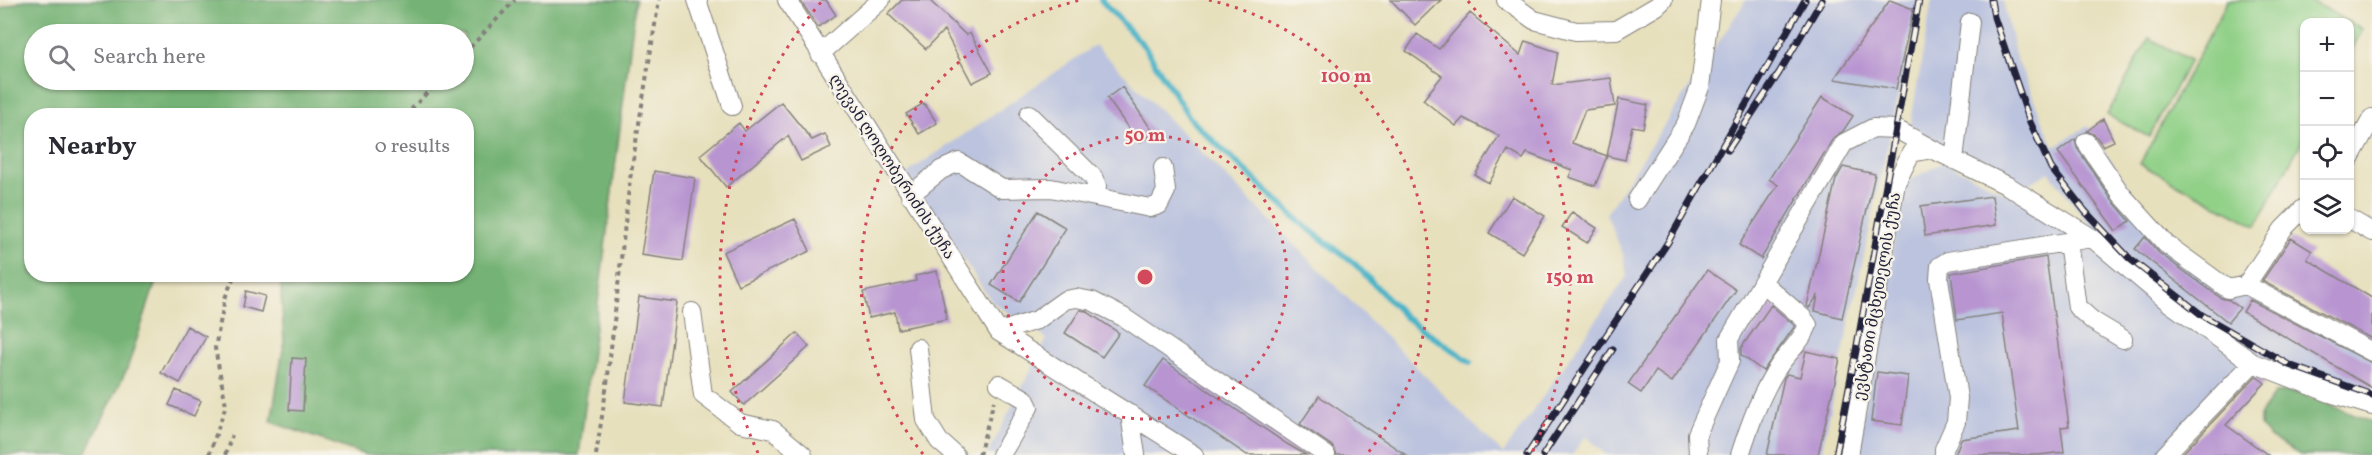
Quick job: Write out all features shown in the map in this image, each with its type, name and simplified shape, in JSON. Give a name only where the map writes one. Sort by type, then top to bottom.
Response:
[{"type":"street","points":[[697,0],[732,106]]},
{"type":"street","name":"ლევან ღოღობერიძის ქუჩა","points":[[787,0],[999,332]]},
{"type":"street","points":[[820,54],[881,0]]},
{"type":"street","points":[[1506,0],[1534,20],[1576,31],[1616,30],[1657,6],[1663,0]]},
{"type":"street","points":[[1637,200],[1686,124],[1700,87],[1711,0]]},
{"type":"street","points":[[1954,160],[1970,22]]},
{"type":"street","points":[[1029,114],[1094,177],[1096,197]]},
{"type":"street","points":[[2354,149],[2372,118]]},
{"type":"street","points":[[1698,455],[1697,434],[1730,361],[1729,339],[1844,143],[1873,128],[1896,129],[2008,186],[2092,238],[2170,304],[2253,363],[2330,393],[2372,405]]},
{"type":"street","points":[[2086,142],[2121,194],[2166,244],[2228,289],[2246,285],[2372,352]]},
{"type":"street","name":"ევსტათი მცხეთელის ქუჩა","points":[[1850,455],[1896,183],[1911,153],[1932,149]]},
{"type":"street","points":[[910,195],[941,170],[959,162],[1002,189],[1051,188],[1150,208],[1159,205],[1166,191],[1163,168]]},
{"type":"street","points":[[2246,285],[2283,229],[2300,212]]},
{"type":"street","points":[[2354,222],[2372,232]]},
{"type":"street","points":[[1944,455],[1944,449],[1956,422],[1958,398],[1939,279],[1940,266],[1947,261],[2092,238]]},
{"type":"street","points":[[2068,242],[2077,308],[2093,321],[2123,339]]},
{"type":"street","points":[[1740,455],[1752,420],[1780,365],[1804,336],[1808,325],[1762,282]]},
{"type":"street","points":[[999,332],[1037,320],[1065,300],[1076,297],[1092,301],[1123,317],[1326,455]]},
{"type":"street","points":[[692,312],[703,395],[740,423],[773,430],[804,455]]},
{"type":"street","points":[[999,332],[1194,455]]},
{"type":"street","points":[[918,348],[926,420],[939,441],[955,455]]},
{"type":"street","points":[[2165,455],[2253,363]]},
{"type":"street","points":[[999,384],[1025,399],[1029,406],[1001,455]]},
{"type":"street","points":[[1130,414],[1136,455]]},
{"type":"path","points":[[474,43],[514,0]]},
{"type":"path","points":[[596,455],[607,384],[630,179],[659,0]]},
{"type":"path","points":[[413,108],[430,90]]},
{"type":"path","points":[[209,455],[226,405],[215,348],[225,298],[232,282]]},
{"type":"path","points":[[225,455],[232,435]]},
{"type":"shaded area","points":[[1746,0],[1922,0],[1918,4],[1821,455],[1606,455],[1586,436],[1572,455],[987,455],[1047,339],[992,302],[906,174],[1095,45],[1503,454],[1627,276],[1623,254],[1606,214]]},
{"type":"shaded area","points":[[1932,0],[2003,0],[2015,54],[2054,147],[2087,126],[2167,240],[2236,284],[2241,275],[2372,349],[2372,403],[2287,374],[2229,340],[2096,233],[2049,172],[2022,188],[1910,127]]},
{"type":"shaded area","points":[[1944,162],[2037,209],[2244,363],[2158,455],[1856,455],[1904,183]]},
{"type":"green space","points":[[24,0],[636,0],[579,455],[365,455],[271,422],[284,343],[280,282],[474,282],[474,108],[24,108],[24,282],[156,282],[127,369],[85,455],[0,455],[0,9]]},
{"type":"green space","points":[[2228,0],[2309,0],[2343,18],[2300,18],[2300,144],[2256,226],[2140,164]]},
{"type":"green space","points":[[2354,24],[2363,29],[2354,46]]},
{"type":"green space","points":[[2149,38],[2190,60],[2149,137],[2107,115]]},
{"type":"green space","points":[[2275,393],[2302,394],[2372,422],[2372,455],[2300,455],[2271,438],[2260,427],[2260,414]]},
{"type":"building","points":[[800,0],[826,0],[836,15],[818,27]]},
{"type":"building","points":[[902,0],[929,0],[966,35],[970,33],[992,73],[972,83],[944,30],[926,49],[888,14]]},
{"type":"building","points":[[1391,0],[1441,0],[1415,25]]},
{"type":"building","points":[[1890,0],[1913,9],[1896,89],[1834,79]]},
{"type":"building","points":[[1470,13],[1520,55],[1525,41],[1558,52],[1552,85],[1611,78],[1615,106],[1585,110],[1572,143],[1607,156],[1595,186],[1569,177],[1572,170],[1527,153],[1523,159],[1508,150],[1489,183],[1475,175],[1499,136],[1463,118],[1456,126],[1423,100],[1442,76],[1406,51],[1417,34],[1439,49]]},
{"type":"building","points":[[1122,87],[1154,133],[1139,143],[1107,98]]},
{"type":"building","points":[[1822,97],[1853,116],[1843,131],[1834,137],[1761,259],[1739,245],[1778,185],[1769,179]]},
{"type":"building","points":[[1619,99],[1648,105],[1643,128],[1632,126],[1625,160],[1607,156]]},
{"type":"building","points":[[781,102],[812,140],[825,134],[831,147],[801,161],[788,136],[726,187],[700,155],[739,123],[745,131]]},
{"type":"building","points":[[924,103],[937,123],[919,134],[906,114]]},
{"type":"building","points":[[2103,119],[2114,141],[2103,146],[2095,135],[2087,131]]},
{"type":"building","points":[[2075,139],[2077,148],[2112,200],[2130,221],[2116,231],[2058,152]]},
{"type":"building","points":[[1843,167],[1875,174],[1842,318],[1815,311],[1818,295],[1809,308],[1807,306],[1836,179]]},
{"type":"building","points":[[654,171],[695,178],[683,261],[641,255]]},
{"type":"building","points":[[1512,196],[1545,216],[1522,253],[1489,233]]},
{"type":"building","points":[[1992,196],[1996,225],[1925,236],[1921,206]]},
{"type":"building","points":[[1038,211],[1066,228],[1019,302],[991,285]]},
{"type":"building","points":[[1572,212],[1597,228],[1587,243],[1562,227]]},
{"type":"building","points":[[795,219],[810,251],[738,285],[723,252]]},
{"type":"building","points":[[2145,237],[2159,253],[2221,298],[2229,300],[2240,308],[2228,322],[2135,249]]},
{"type":"building","points":[[2291,238],[2312,251],[2307,259],[2372,298],[2372,339],[2262,281]]},
{"type":"building","points":[[2046,257],[2069,426],[2061,427],[2064,452],[2038,455],[1955,455],[1961,439],[2019,431],[2002,313],[1957,320],[1951,273]]},
{"type":"building","points":[[1707,270],[1736,290],[1672,382],[1656,371],[1641,393],[1628,384]]},
{"type":"building","points":[[937,271],[947,319],[898,329],[895,312],[869,318],[863,292],[916,281],[915,276]]},
{"type":"building","points":[[246,291],[265,296],[261,312],[243,307]]},
{"type":"building","points":[[639,297],[677,302],[663,407],[625,402]]},
{"type":"building","points":[[2250,300],[2372,363],[2372,388],[2243,312]]},
{"type":"building","points":[[1771,305],[1795,326],[1763,371],[1741,355],[1741,348]]},
{"type":"building","points":[[1080,310],[1086,311],[1119,333],[1102,357],[1065,333]]},
{"type":"building","points":[[187,326],[206,337],[180,383],[161,373]]},
{"type":"building","points":[[797,333],[809,347],[744,405],[732,392]]},
{"type":"building","points":[[1806,351],[1840,359],[1818,455],[1767,455],[1784,378],[1787,374],[1800,377]]},
{"type":"building","points":[[292,358],[306,359],[303,411],[289,410]]},
{"type":"building","points":[[1163,360],[1306,455],[1247,455],[1145,386]]},
{"type":"building","points":[[1877,372],[1908,376],[1902,425],[1871,421]]},
{"type":"building","points":[[2256,376],[2265,383],[2226,425],[2268,455],[2181,455]]},
{"type":"building","points":[[176,390],[201,401],[194,416],[169,405]]},
{"type":"building","points":[[1319,396],[1406,455],[1337,455],[1332,446],[1300,424]]},
{"type":"waterway","points":[[1101,0],[1144,46],[1191,120],[1302,224],[1355,264],[1405,317],[1470,362]]},
{"type":"railway","points":[[1527,455],[1668,242],[1805,0]]},
{"type":"railway","points":[[1728,150],[1779,73],[1822,0]]},
{"type":"railway","points":[[1836,455],[1919,0]]},
{"type":"railway","points":[[1991,0],[1994,17],[2030,122],[2051,168],[2085,211],[2130,259],[2202,315],[2289,365],[2372,395]]},
{"type":"railway","points":[[1543,455],[1613,349]]}]
